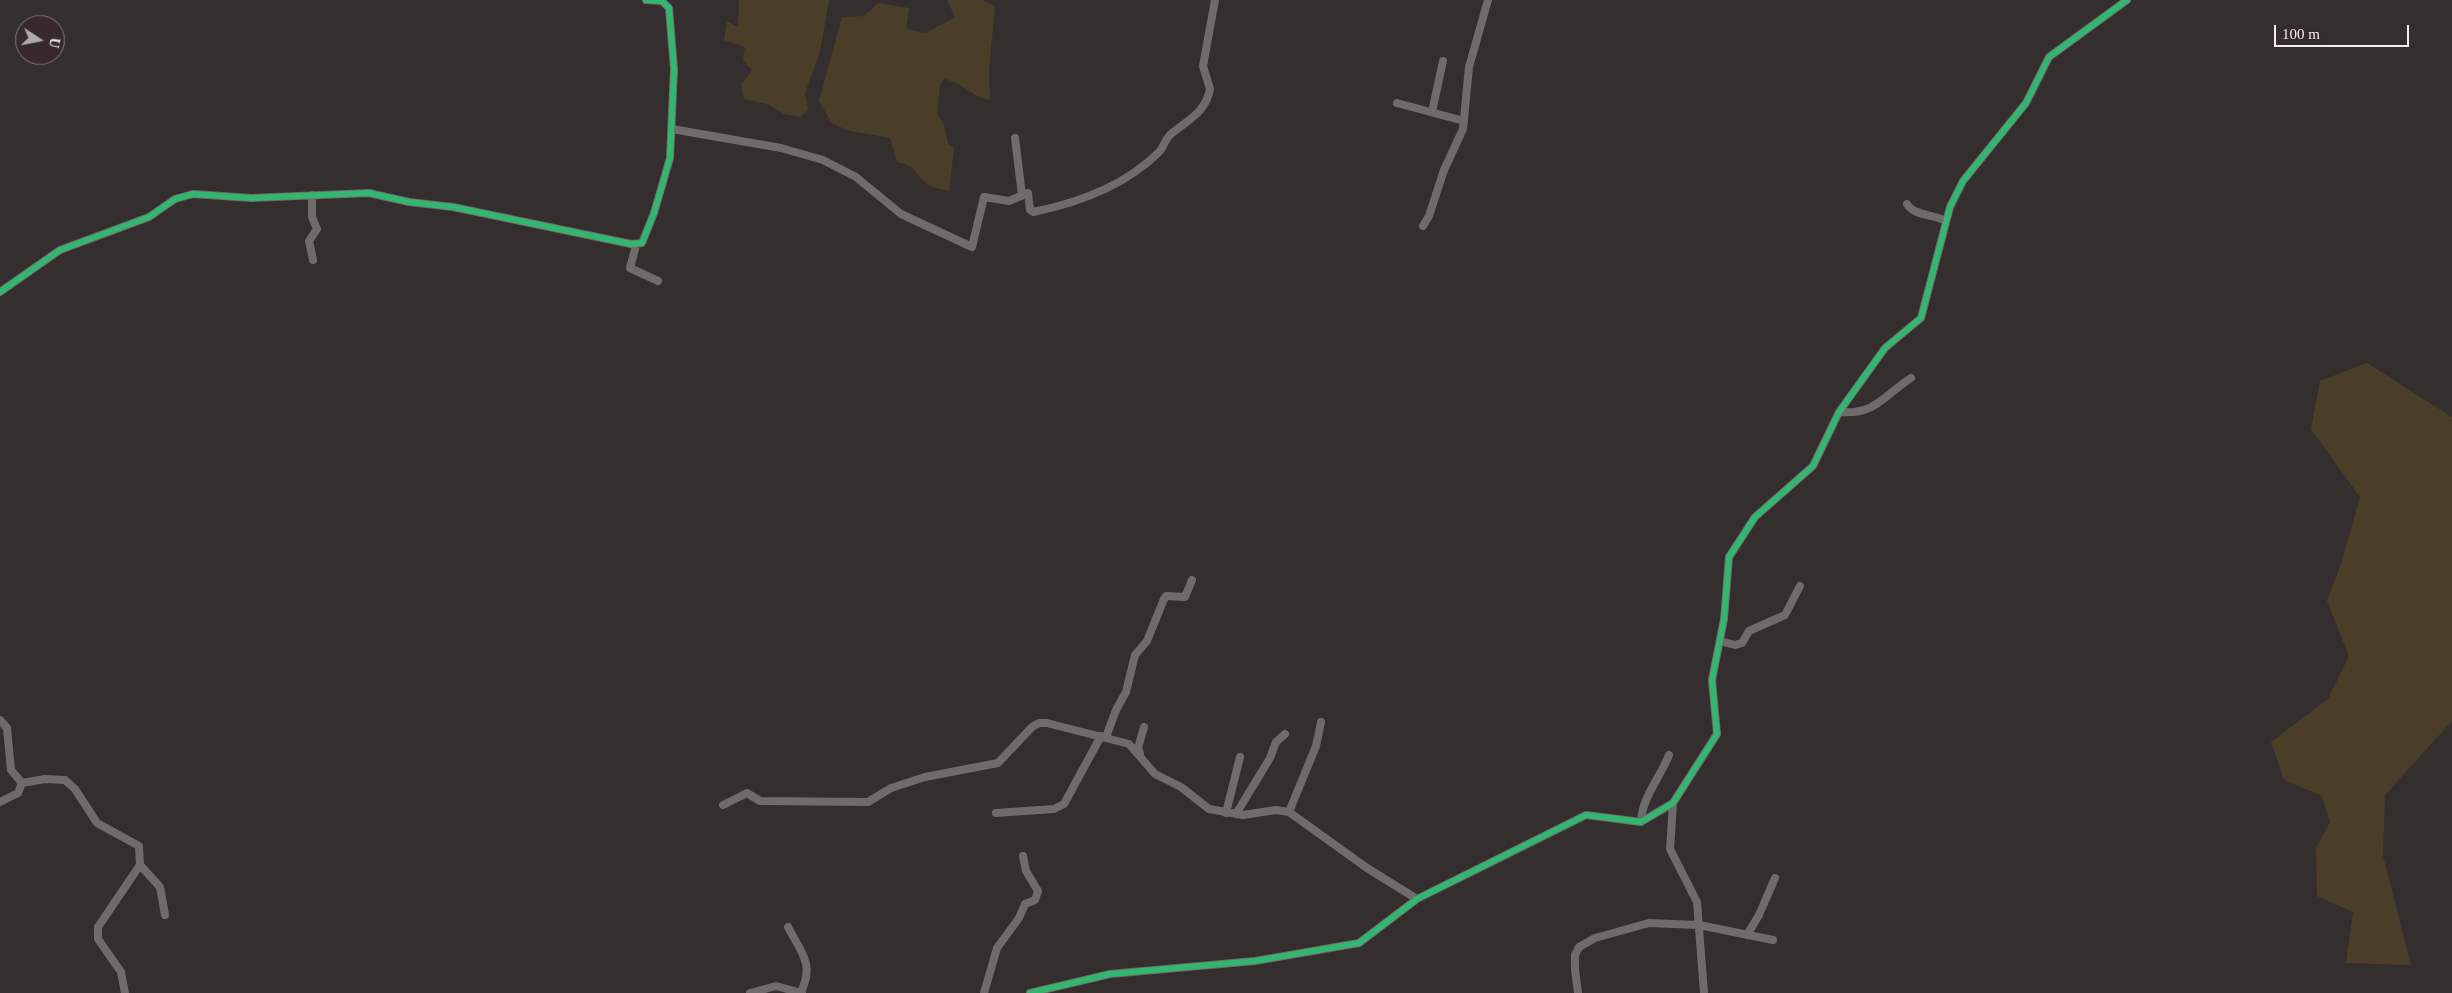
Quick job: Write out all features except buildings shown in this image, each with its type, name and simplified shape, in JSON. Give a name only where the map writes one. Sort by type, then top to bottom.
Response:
[{"type":"street","points":[[0,280],[2,291],[60,250],[149,217],[180,197],[193,194],[251,198],[370,194],[409,202],[454,207],[636,245],[642,243],[663,185],[670,158],[674,69],[670,12],[662,1],[646,0]]},
{"type":"street","points":[[672,129],[781,148],[823,160],[856,177],[900,214],[972,247],[975,243],[984,197],[1009,201],[1028,193],[1030,210],[1032,212],[1105,190],[1131,176],[1160,151],[1170,136],[1200,112],[1210,89],[1203,66],[1215,0]]},
{"type":"street","points":[[1422,226],[1429,216],[1446,167],[1461,135],[1469,67],[1488,0]]},
{"type":"street","points":[[1030,993],[1110,974],[1255,961],[1359,943],[1417,899],[1586,815],[1641,822],[1673,803],[1717,734],[1712,680],[1724,619],[1729,557],[1755,517],[1813,466],[1839,412],[1885,348],[1921,318],[1950,207],[1963,181],[2026,103],[2049,56],[2127,0]]},
{"type":"street","points":[[1432,112],[1443,61]]},
{"type":"street","points":[[1398,103],[1464,121]]},
{"type":"street","points":[[1015,138],[1022,195]]},
{"type":"street","points":[[312,195],[312,216],[317,229],[309,241],[312,260]]},
{"type":"street","points":[[1907,204],[1915,211],[1946,220]]},
{"type":"street","points":[[636,245],[630,268],[658,281]]},
{"type":"street","points":[[1839,412],[1854,413],[1870,409],[1911,378]]},
{"type":"street","points":[[996,813],[1054,809],[1064,804],[1104,736],[1126,692],[1135,653],[1147,641],[1164,598],[1167,596],[1185,597],[1192,580]]},
{"type":"street","points":[[1720,640],[1735,645],[1742,643],[1750,631],[1782,618],[1791,606],[1800,586]]},
{"type":"street","points":[[0,720],[11,770],[22,783]]},
{"type":"street","points":[[1289,812],[1316,746],[1321,722]]},
{"type":"street","points":[[723,805],[747,793],[760,801],[868,802],[891,788],[925,777],[998,763],[1032,727],[1039,723],[1104,736],[1128,744],[1140,754],[1155,774],[1181,787],[1208,809],[1226,813],[1257,815],[1276,810],[1289,812],[1367,868],[1417,899]]},
{"type":"street","points":[[1140,754],[1138,748],[1144,727]]},
{"type":"street","points":[[1236,814],[1270,758],[1276,742],[1285,734]]},
{"type":"street","points":[[1641,822],[1642,808],[1646,798],[1658,781],[1669,755]]},
{"type":"street","points":[[1226,813],[1240,757]]},
{"type":"street","points":[[22,783],[46,779],[65,780],[75,789],[97,823],[139,846],[140,865],[98,927],[98,939],[121,972],[125,993]]},
{"type":"street","points":[[0,802],[18,793],[22,783]]},
{"type":"street","points":[[1673,803],[1670,848],[1694,896],[1699,925],[1704,993]]},
{"type":"street","points":[[984,993],[998,945],[1019,918],[1025,904],[1035,900],[1038,892],[1026,871],[1022,856]]},
{"type":"street","points":[[140,865],[160,887],[165,915]]},
{"type":"street","points":[[1747,935],[1759,916],[1775,878]]},
{"type":"street","points":[[1578,993],[1575,960],[1577,951],[1582,944],[1595,938],[1649,923],[1699,925],[1773,940]]},
{"type":"street","points":[[750,993],[776,986],[801,992],[806,982],[807,969],[804,954],[788,927]]},
{"type":"shaded area","points":[[739,0],[829,0],[820,52],[805,93],[808,110],[800,117],[784,114],[767,104],[744,99],[741,85],[752,70],[743,60],[745,47],[724,40],[727,21],[738,27]]},
{"type":"shaded area","points":[[947,0],[982,0],[995,7],[989,70],[990,100],[944,79],[940,85],[937,114],[944,125],[948,144],[954,148],[949,191],[928,185],[912,168],[897,162],[890,138],[846,130],[831,122],[819,101],[842,17],[864,16],[878,3],[909,8],[906,29],[926,33],[955,17]]},
{"type":"shaded area","points":[[2367,363],[2452,417],[2452,721],[2385,795],[2383,856],[2411,965],[2346,963],[2353,912],[2317,896],[2316,848],[2330,822],[2322,796],[2284,780],[2271,742],[2328,699],[2349,656],[2327,601],[2341,564],[2360,497],[2311,429],[2320,381]]},
{"type":"cycle path","points":[[0,292],[60,250],[149,217],[175,199],[193,194],[251,198],[369,193],[409,202],[453,207],[631,244],[642,243],[654,213],[670,158],[674,69],[669,8],[662,1],[646,0]]},
{"type":"cycle path","points":[[1030,993],[1110,974],[1255,961],[1359,943],[1417,899],[1586,815],[1641,822],[1673,803],[1717,734],[1712,680],[1724,619],[1729,557],[1755,517],[1813,466],[1839,412],[1885,348],[1921,318],[1950,207],[1963,181],[2026,103],[2049,57],[2127,0]]}]
